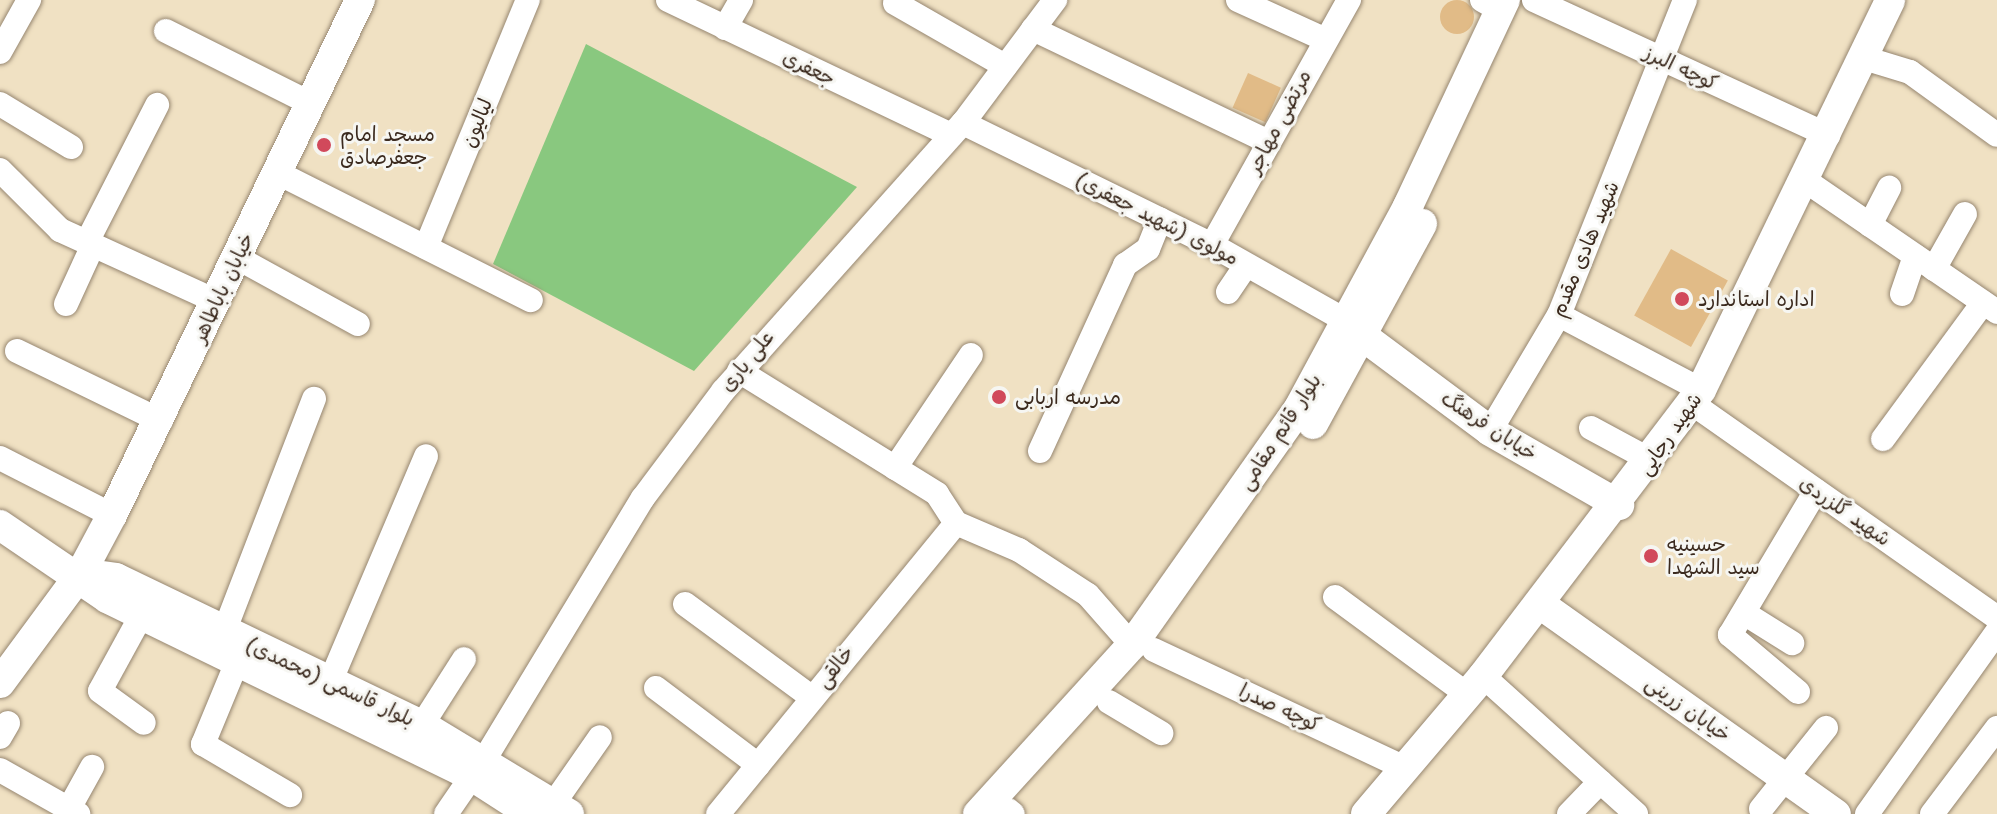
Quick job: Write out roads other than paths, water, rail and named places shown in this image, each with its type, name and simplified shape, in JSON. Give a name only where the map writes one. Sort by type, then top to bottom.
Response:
[{"type":"main road","name":"خیابان باباطاهر","points":[[0,683],[81,573],[112,515],[161,421],[360,0]]},
{"type":"main road","name":"شهید رجایی","points":[[1366,814],[1475,686],[1619,505],[1697,397],[1806,181],[1890,0]]},
{"type":"main road","name":"بلوار قائم مقامی","points":[[978,814],[1079,720],[1109,702],[1299,408],[1356,330],[1432,180],[1504,3]]},
{"type":"main road","name":"خیابان فرهنگ","points":[[1356,330],[1490,431],[1619,505]]},
{"type":"main road","points":[[0,525],[81,573],[141,616],[237,662],[479,767]]},
{"type":"main road","name":"بلوار قاسمی (محمدی)","points":[[81,573],[116,578],[422,725],[479,767],[552,810]]},
{"type":"main road","name":"خیابان زرینی","points":[[1540,604],[1836,814]]},
{"type":"main road","name":"بلوار قائم مقامی","points":[[1009,813],[1079,720],[1143,647]]},
{"type":"street","points":[[0,52],[29,0]]},
{"type":"street","name":"لیالیون","points":[[426,247],[528,0]]},
{"type":"street","name":"جعفری","points":[[668,0],[957,129]]},
{"type":"street","points":[[725,28],[741,0]]},
{"type":"street","points":[[1238,0],[1324,39]]},
{"type":"street","name":"مرتضی مهاجر","points":[[1212,245],[1324,39],[1349,0]]},
{"type":"street","name":"کوچه البرز","points":[[1534,0],[1828,135]]},
{"type":"street","name":"شهید هادی مقدم","points":[[1490,431],[1559,315],[1664,60],[1685,0]]},
{"type":"street","points":[[895,3],[1005,66]]},
{"type":"street","points":[[1041,10],[1269,142]]},
{"type":"street","name":"علی یاری","points":[[446,814],[479,767],[643,498],[739,371],[957,129],[1005,66],[1041,10]]},
{"type":"street","points":[[166,31],[310,103]]},
{"type":"street","points":[[1864,58],[1910,72],[1997,135]]},
{"type":"street","points":[[0,104],[71,147]]},
{"type":"street","points":[[66,304],[90,243],[157,105]]},
{"type":"street","name":"مولوی (شهید جعفری)","points":[[957,129],[1212,245],[1356,330]]},
{"type":"street","points":[[0,170],[39,216],[216,301]]},
{"type":"street","points":[[278,173],[531,300]]},
{"type":"street","points":[[1806,181],[1990,308],[1883,439]]},
{"type":"street","points":[[1870,225],[1889,188]]},
{"type":"street","points":[[1902,294],[1965,214]]},
{"type":"street","points":[[1040,451],[1125,265],[1148,249],[1160,219]]},
{"type":"street","points":[[236,257],[358,324]]},
{"type":"street","points":[[1228,292],[1246,265]]},
{"type":"street","name":"شهید گلزردی","points":[[1559,315],[1697,397],[1816,491],[1997,618]]},
{"type":"street","points":[[17,351],[161,421]]},
{"type":"street","points":[[895,468],[971,355]]},
{"type":"street","points":[[739,371],[937,494],[956,523],[1019,550],[1088,595],[1143,647]]},
{"type":"street","points":[[224,632],[314,399]]},
{"type":"street","points":[[1591,428],[1652,461]]},
{"type":"street","points":[[331,680],[426,456]]},
{"type":"street","points":[[0,458],[112,515]]},
{"type":"street","points":[[1798,692],[1730,635],[1816,491]]},
{"type":"street","name":"خالقی","points":[[718,814],[956,523]]},
{"type":"street","points":[[1335,597],[1475,686],[1600,782],[1636,814]]},
{"type":"street","points":[[685,604],[811,697]]},
{"type":"street","points":[[1744,613],[1792,643]]},
{"type":"street","points":[[141,616],[100,691],[144,723]]},
{"type":"street","points":[[1867,814],[1997,632]]},
{"type":"street","name":"کوچه صدرا","points":[[1143,647],[1405,768]]},
{"type":"street","points":[[422,725],[464,659]]},
{"type":"street","points":[[237,662],[203,744],[290,795]]},
{"type":"street","points":[[656,688],[758,765]]},
{"type":"street","points":[[1109,702],[1161,733]]},
{"type":"street","points":[[1761,809],[1788,780],[1826,728]]},
{"type":"street","points":[[1932,814],[1997,728]]},
{"type":"street","points":[[552,810],[600,737]]},
{"type":"street","points":[[0,770],[71,812],[92,767]]},
{"type":"street","points":[[1569,814],[1600,782]]},
{"type":"place","name":"مسجد امام جعفرصادق","points":[[324,145]]},
{"type":"place","name":"اداره استاندارد","points":[[1682,299]]},
{"type":"place","name":"مدرسه اربابی","points":[[999,397]]},
{"type":"place","name":"حسینیه سید الشهدا","points":[[1651,556]]}]
